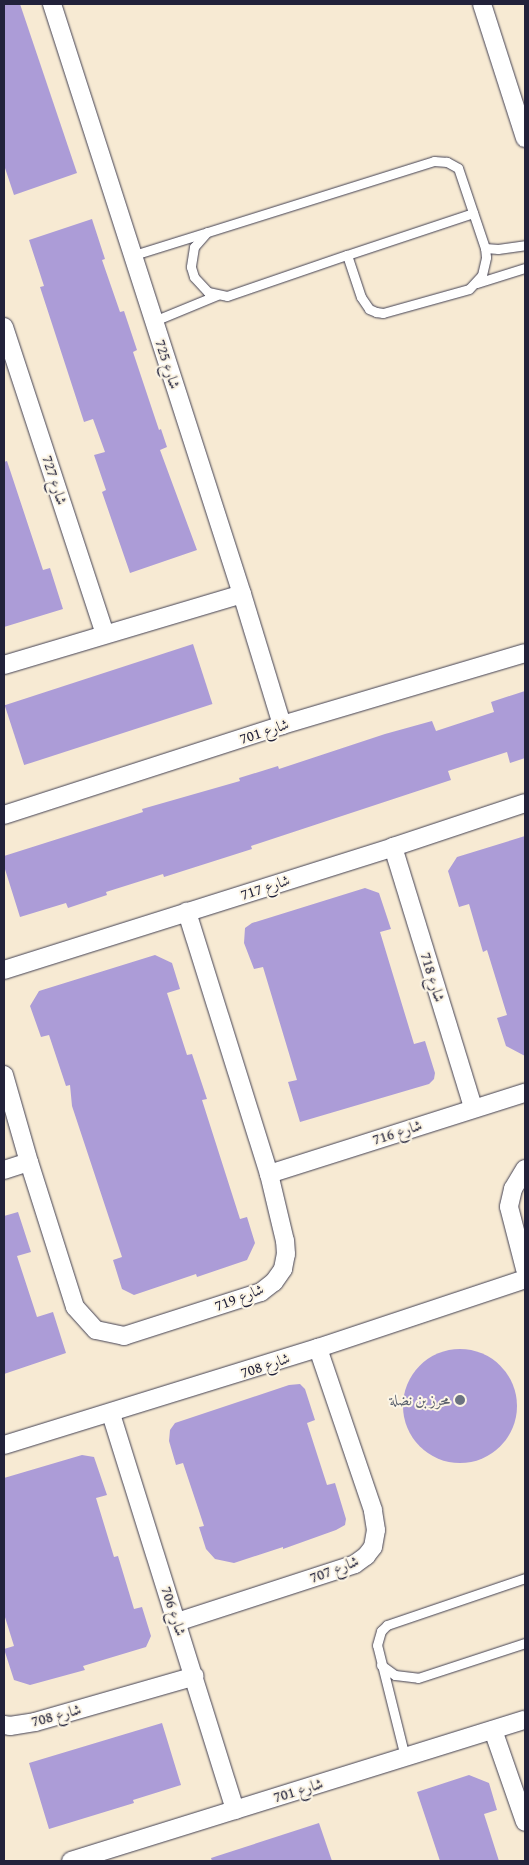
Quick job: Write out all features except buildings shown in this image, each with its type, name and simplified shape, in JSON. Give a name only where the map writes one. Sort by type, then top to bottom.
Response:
[{"type":"street","name":"شارع 725","points":[[52,4],[134,255],[282,725]]},
{"type":"street","points":[[482,4],[525,138]]},
{"type":"street","name":"شارع 727","points":[[4,326],[106,634]]},
{"type":"street","points":[[4,666],[242,594]]},
{"type":"street","name":"شارع 701","points":[[4,815],[282,725],[525,653]]},
{"type":"street","name":"شارع 717","points":[[4,970],[393,847],[525,803]]},
{"type":"street","name":"شارع 718","points":[[393,847],[473,1108]]},
{"type":"street","name":"شارع 719","points":[[4,1074],[28,1162],[76,1307],[96,1330],[124,1336],[261,1292],[274,1282],[283,1269],[286,1254],[269,1174],[187,912]]},
{"type":"street","name":"شارع 716","points":[[269,1174],[525,1093]]},
{"type":"street","points":[[4,1170],[28,1162]]},
{"type":"street","points":[[525,1169],[513,1189],[509,1207],[525,1269]]},
{"type":"street","name":"شارع 708","points":[[4,1445],[111,1414],[525,1279]]},
{"type":"street","name":"شارع 707","points":[[177,1622],[354,1564],[366,1556],[373,1547],[376,1530],[373,1510],[318,1348]]},
{"type":"street","name":"شارع 706","points":[[111,1414],[235,1810]]},
{"type":"street","name":"شارع 708","points":[[4,1725],[10,1726],[35,1722],[194,1676]]},
{"type":"street","name":"شارع 701","points":[[71,1861],[525,1720]]},
{"type":"street","points":[[493,1730],[525,1822]]},
{"type":"lane","points":[[134,255],[434,161],[447,162],[458,168],[485,248],[485,266],[476,283],[469,289],[383,313],[376,312],[369,308],[361,297],[347,255]]},
{"type":"lane","points":[[207,232],[194,247],[191,267],[200,285],[217,295],[227,296],[473,213]]},
{"type":"lane","points":[[485,248],[498,249],[525,245]]},
{"type":"lane","points":[[476,283],[525,268]]},
{"type":"lane","points":[[154,321],[217,295]]},
{"type":"lane","points":[[405,1757],[377,1645],[381,1631],[387,1625],[525,1578]]},
{"type":"lane","points":[[381,1665],[395,1675],[418,1678],[525,1643]]},
{"type":"place","name":"محرز بن نضلة","points":[[460,1400]]}]
